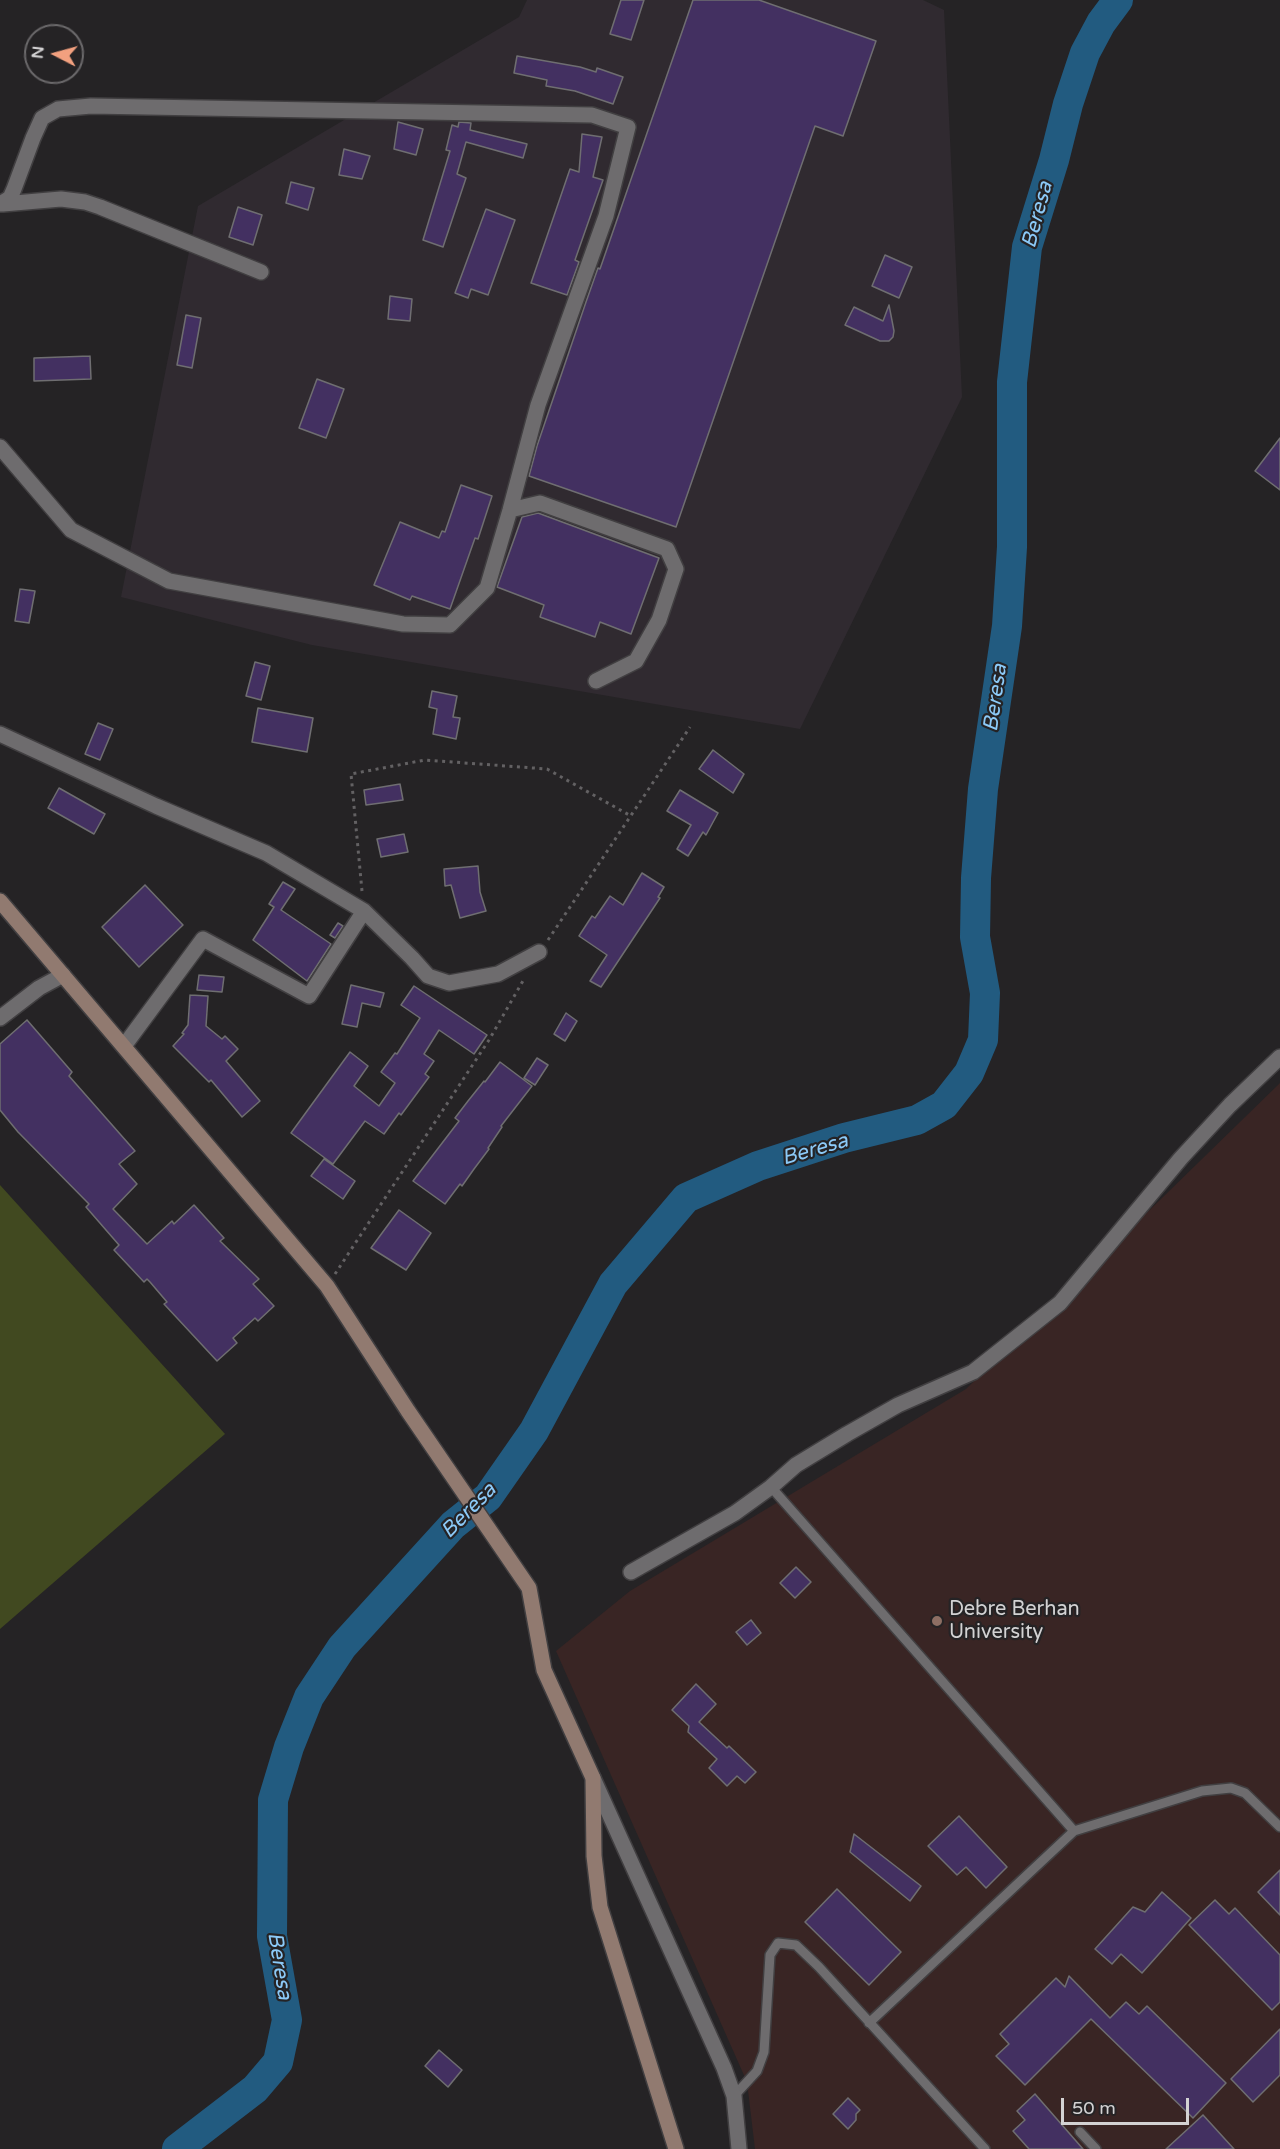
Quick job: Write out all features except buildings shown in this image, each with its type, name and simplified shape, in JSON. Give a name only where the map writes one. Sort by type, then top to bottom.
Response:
[{"type":"main road","points":[[0,901],[327,1286],[408,1411],[530,1588],[544,1670],[593,1778],[594,1856],[600,1907],[676,2149]]},
{"type":"street","points":[[0,447],[71,530],[169,581],[403,624],[450,625],[487,588],[538,405],[606,216],[628,127],[592,115],[91,106],[58,109],[42,118],[10,198],[2,204]]},
{"type":"street","points":[[2,204],[61,199],[85,202],[261,272]]},
{"type":"street","points":[[510,510],[540,503],[667,549],[676,569],[659,620],[636,661],[596,681]]},
{"type":"street","points":[[0,734],[156,806],[266,853],[364,911],[428,976],[449,982],[498,974],[540,952]]},
{"type":"street","points":[[124,1046],[203,939],[309,996],[364,911]]},
{"type":"street","points":[[0,1018],[39,988],[63,975]]},
{"type":"street","points":[[631,1572],[735,1513],[771,1487],[796,1465],[857,1428],[898,1405],[973,1372],[1060,1303],[1181,1158],[1230,1105],[1280,1058]]},
{"type":"street","points":[[593,1778],[724,2068],[734,2096],[739,2149]]},
{"type":"lane","points":[[771,1487],[1074,1831]]},
{"type":"lane","points":[[869,2023],[1074,1831],[1202,1791],[1231,1788],[1245,1793],[1280,1827]]},
{"type":"lane","points":[[734,2096],[757,2072],[764,2052],[770,1955],[778,1943],[796,1945],[819,1967],[985,2149]]},
{"type":"lane","points":[[1080,2132],[1096,2149]]},
{"type":"path","points":[[327,1286],[489,1040],[540,952],[690,727]]},
{"type":"path","points":[[364,911],[351,774],[425,760],[547,770],[631,816]]},
{"type":"shaded area","points":[[527,0],[923,0],[944,10],[962,397],[800,729],[312,645],[121,597],[198,206],[519,17]]},
{"type":"shaded area","name":"Debre Berhan University","points":[[1280,1083],[1280,2149],[755,2149],[747,2082],[556,1651],[630,1591],[966,1389]]},
{"type":"green space","points":[[0,1185],[225,1434],[0,1629]]},
{"type":"waterway","name":"Beresa","points":[[177,2149],[255,2089],[278,2062],[287,2020],[272,1936],[273,1800],[289,1747],[309,1697],[342,1647],[453,1525],[488,1497],[534,1431],[613,1284],[686,1198],[758,1166],[844,1138],[917,1120],[944,1105],[969,1073],[983,1040],[985,993],[975,937],[976,878],[983,789],[1007,626],[1012,547],[1012,382],[1027,247],[1085,53],[1101,23],[1118,0]]},
{"type":"place","name":"Debre Berhan University","points":[[937,1621]]}]
